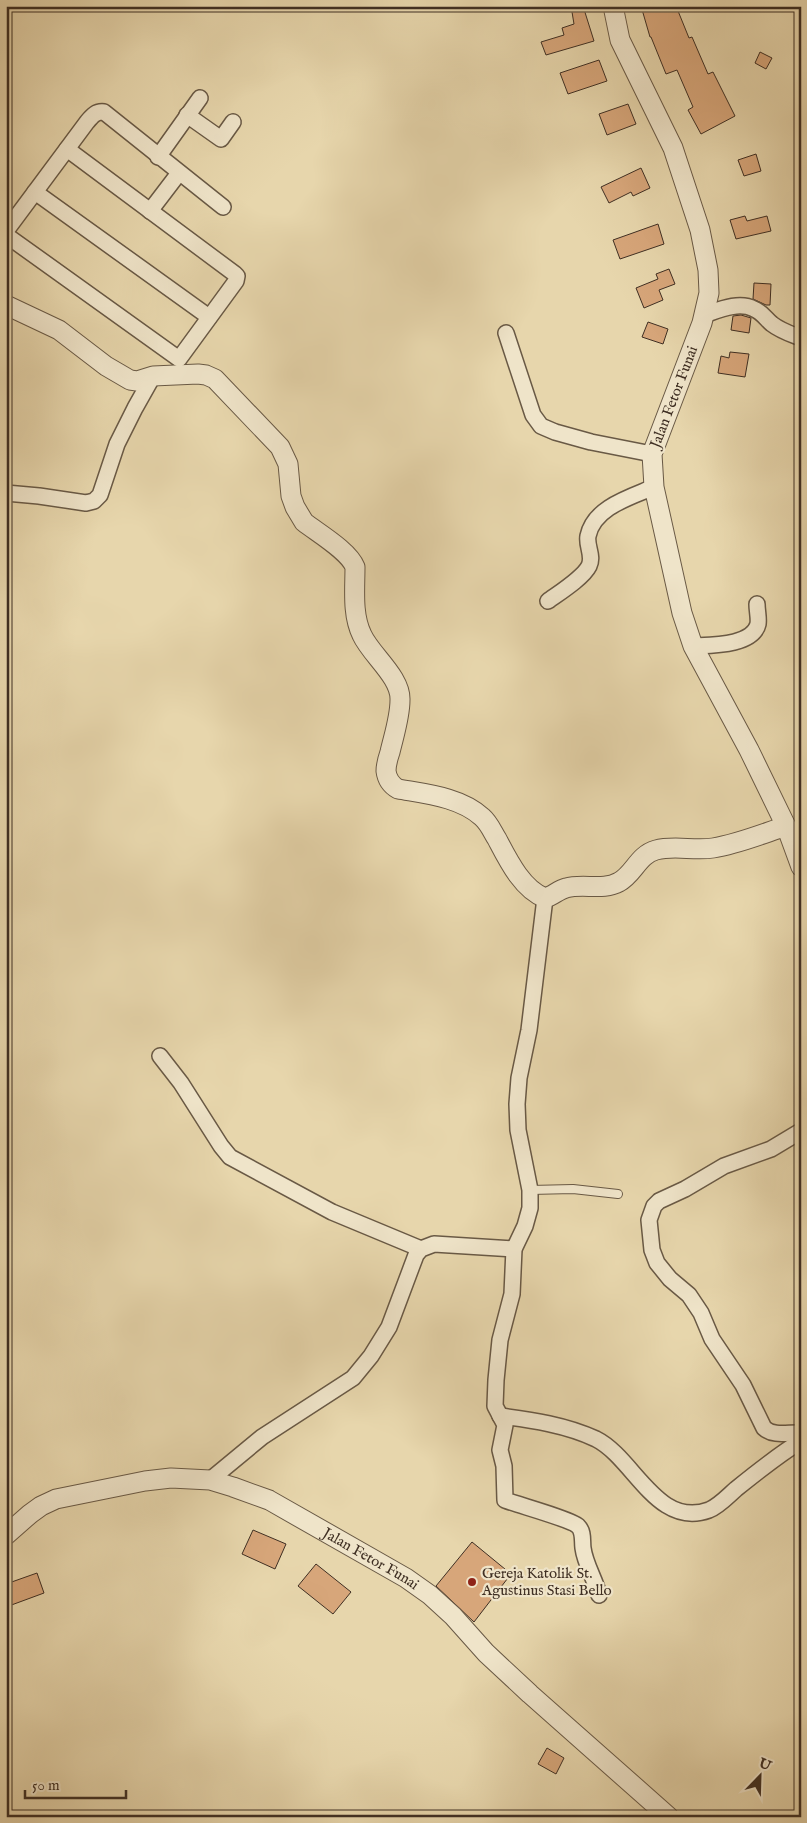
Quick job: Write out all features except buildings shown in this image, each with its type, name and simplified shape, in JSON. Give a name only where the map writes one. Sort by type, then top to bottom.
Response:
[{"type":"street","name":"Jalan Fetor Funai","points":[[614,6],[620,40],[673,148],[700,230],[708,270],[709,293],[704,315],[652,454],[654,487],[682,613],[693,646],[749,750],[786,826],[801,867]]},
{"type":"street","points":[[158,157],[200,98]]},
{"type":"street","points":[[67,149],[237,276],[236,281],[179,359],[6,233],[67,149],[87,122],[100,112],[104,112],[223,207]]},
{"type":"street","points":[[187,115],[221,139],[233,122]]},
{"type":"street","points":[[150,211],[179,173]]},
{"type":"street","points":[[36,192],[209,317]]},
{"type":"street","points":[[6,304],[59,330],[123,377],[137,381],[153,376],[198,374],[211,377],[250,414],[280,447],[288,464],[291,496],[300,516],[304,522],[342,550],[352,561],[358,627],[368,646],[397,683],[400,691],[397,720],[386,768],[392,784],[398,789],[457,802],[481,816],[488,823],[517,873],[532,890],[545,898]]},
{"type":"street","points":[[704,315],[727,308],[742,306],[753,308],[772,324],[787,333],[801,338]]},
{"type":"street","points":[[506,333],[533,415],[541,426],[591,442],[652,454]]},
{"type":"street","points":[[6,493],[86,503],[97,499],[105,483],[117,444],[153,376]]},
{"type":"street","points":[[548,602],[584,574],[589,567],[591,556],[588,537],[590,529],[598,518],[613,505],[654,487]]},
{"type":"street","points":[[693,646],[746,639],[752,634],[758,623],[757,604]]},
{"type":"street","points":[[545,898],[567,888],[603,886],[619,882],[645,855],[655,850],[670,848],[700,850],[714,848],[753,838],[786,826]]},
{"type":"street","points":[[545,898],[529,1030],[519,1078],[517,1104],[518,1130],[530,1190],[530,1208],[525,1226],[514,1248],[512,1294],[500,1340],[495,1406],[505,1425],[500,1450],[504,1466],[505,1500],[568,1522],[579,1528],[582,1532],[584,1555],[599,1595]]},
{"type":"street","points":[[160,1056],[181,1083],[230,1158],[332,1212],[421,1249]]},
{"type":"street","points":[[801,1131],[770,1149],[724,1166],[685,1189],[659,1201],[654,1206],[649,1220],[652,1250],[657,1263],[702,1313],[712,1339],[743,1385],[764,1428],[768,1432],[774,1433],[801,1433]]},
{"type":"street","points":[[210,1480],[262,1437],[353,1378],[371,1356],[389,1327],[416,1255],[421,1249],[434,1244],[514,1248]]},
{"type":"street","points":[[500,1416],[540,1422],[573,1430],[596,1439],[606,1445],[639,1481],[666,1505],[680,1512],[692,1514],[712,1508],[780,1454],[801,1441]]},
{"type":"street","name":"Jalan Fetor Funai","points":[[6,1535],[41,1506],[56,1499],[145,1481],[171,1478],[210,1480],[233,1486],[269,1500],[406,1578],[430,1595],[486,1653],[530,1694],[669,1817]]},
{"type":"lane","points":[[530,1190],[573,1189],[618,1194]]},
{"type":"place","name":"Gereja Katolik St. Agustinus Stasi Bello","points":[[472,1582]]}]
